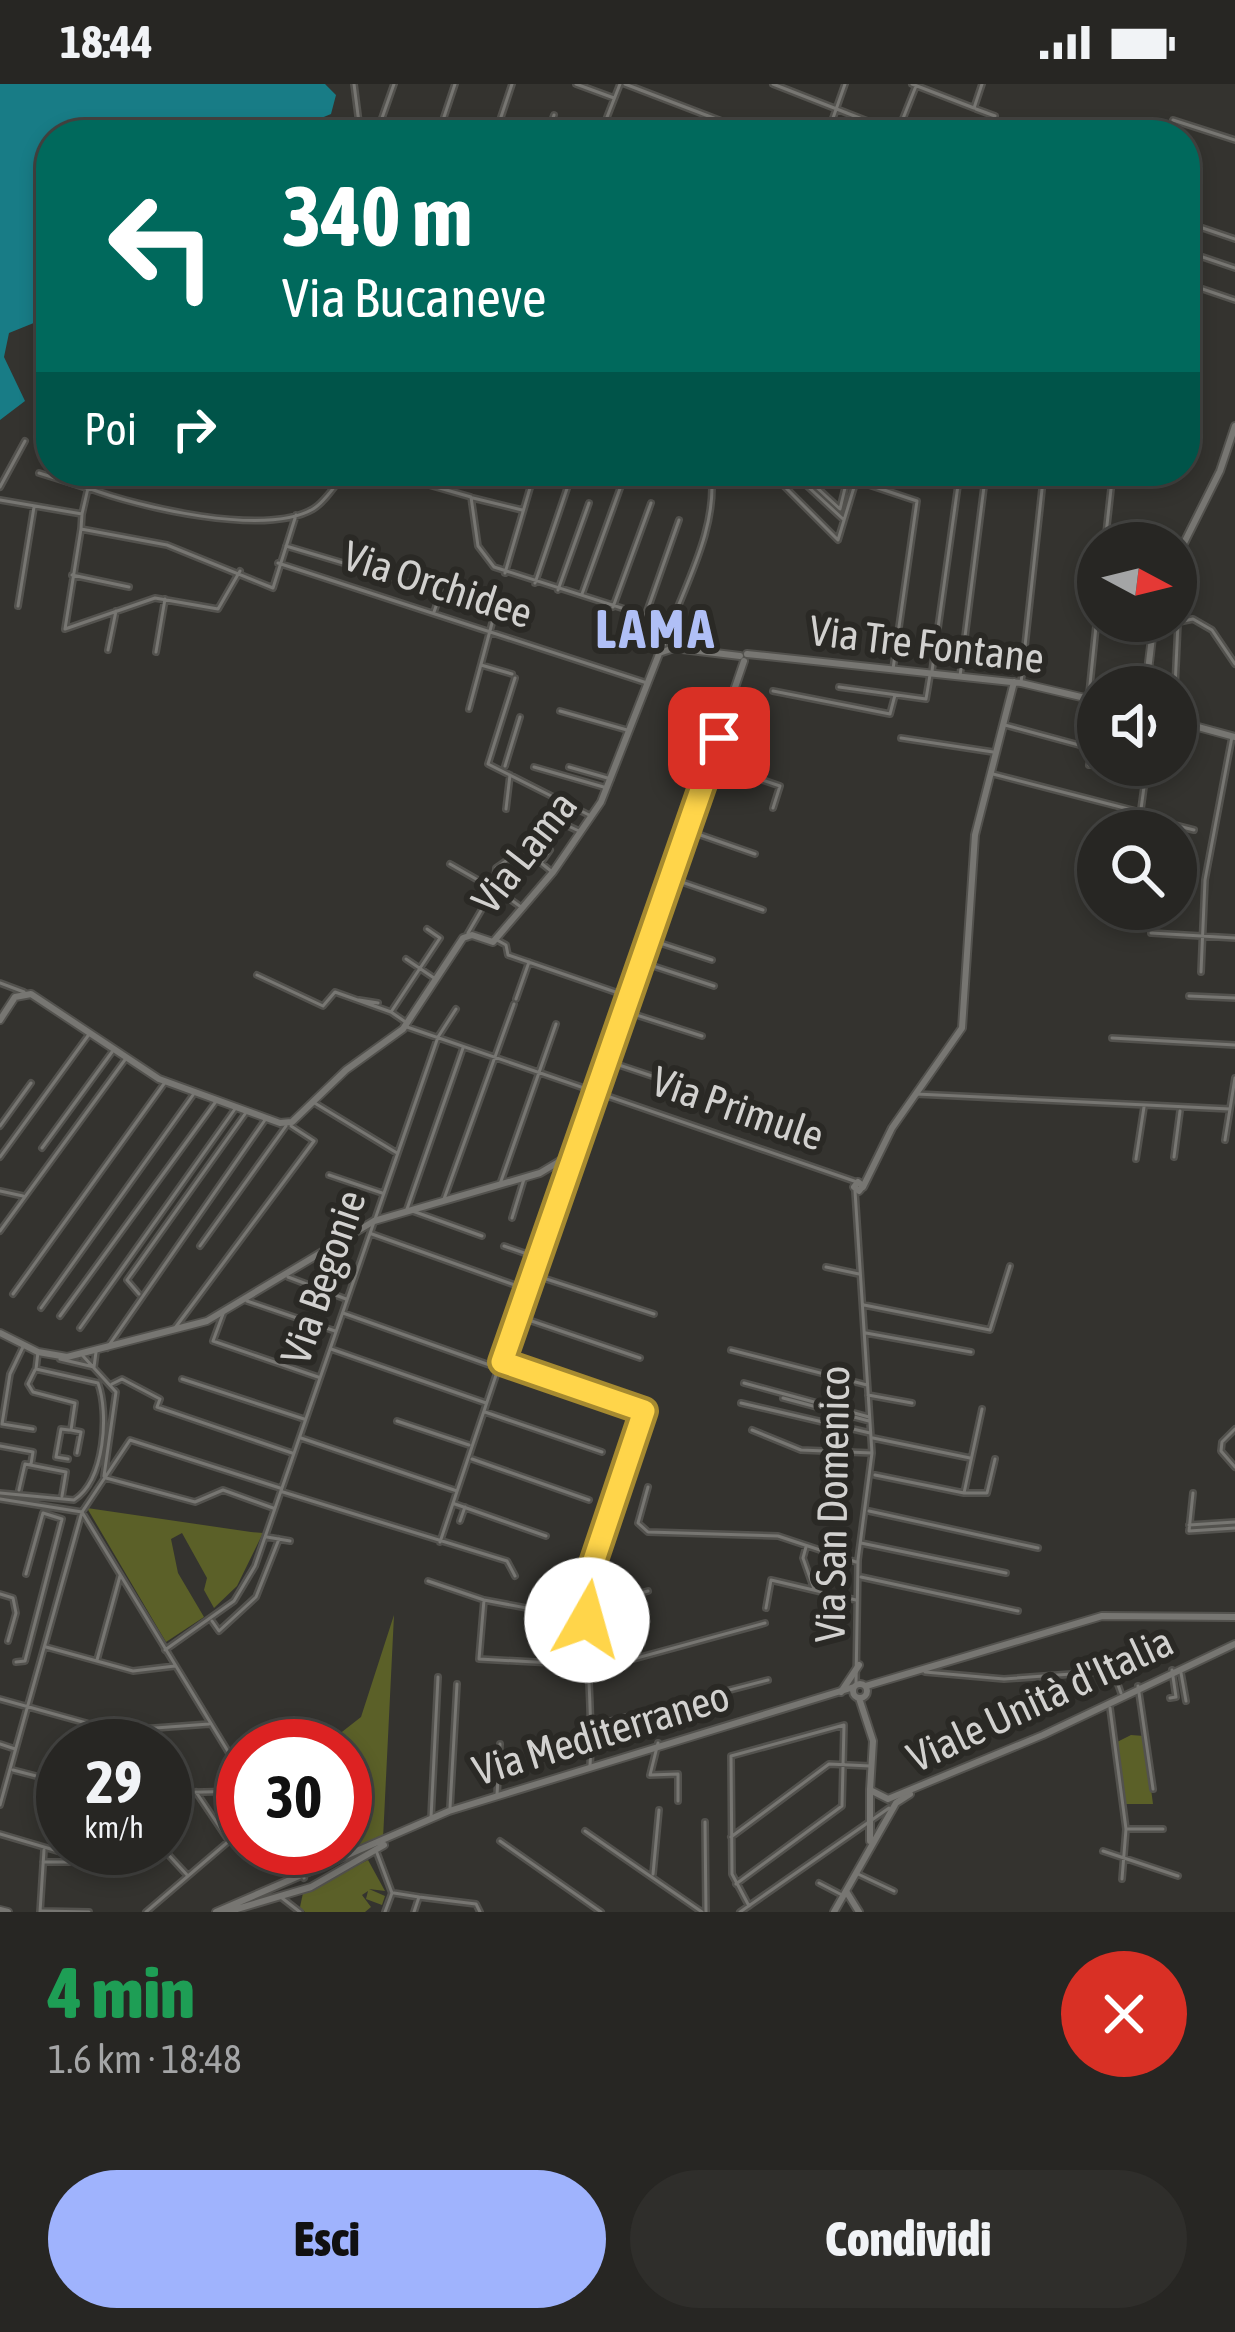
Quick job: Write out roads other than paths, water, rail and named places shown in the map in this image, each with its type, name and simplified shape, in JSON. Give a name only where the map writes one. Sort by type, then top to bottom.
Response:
[{"type":"street","points":[[354,84],[359,120]]},
{"type":"street","points":[[381,120],[394,84]]},
{"type":"street","points":[[443,120],[455,84]]},
{"type":"street","points":[[500,120],[512,84]]},
{"type":"street","points":[[576,84],[615,99]]},
{"type":"street","points":[[607,120],[623,84],[719,120]]},
{"type":"street","points":[[773,84],[863,120]]},
{"type":"street","points":[[833,120],[845,84]]},
{"type":"street","points":[[974,108],[982,84]]},
{"type":"street","points":[[904,120],[914,85],[994,116]]},
{"type":"street","points":[[552,120],[554,115]]},
{"type":"street","points":[[1200,129],[1235,140]]},
{"type":"street","points":[[1200,227],[1235,239]]},
{"type":"street","points":[[1200,255],[1235,268]]},
{"type":"street","points":[[1200,288],[1235,300]]},
{"type":"street","points":[[1192,522],[1220,471],[1235,426]]},
{"type":"street","points":[[0,487],[25,441]]},
{"type":"street","points":[[81,486],[158,510],[237,519],[314,508],[334,486]]},
{"type":"street","points":[[432,486],[523,510]]},
{"type":"street","points":[[505,574],[530,486]]},
{"type":"street","points":[[535,583],[568,486]]},
{"type":"street","points":[[581,597],[621,486]]},
{"type":"street","points":[[672,638],[673,620],[709,523],[710,486]]},
{"type":"street","points":[[784,486],[838,540],[852,486]]},
{"type":"street","points":[[807,486],[844,520]]},
{"type":"street","points":[[815,486],[840,509],[845,486]]},
{"type":"street","points":[[872,486],[917,501],[893,670]]},
{"type":"street","points":[[839,687],[926,699],[958,486]]},
{"type":"street","points":[[960,676],[984,486]]},
{"type":"street","points":[[1018,682],[1042,486]]},
{"type":"street","points":[[1107,522],[1111,486]]},
{"type":"street","points":[[88,488],[63,627],[166,598],[218,609],[240,571]]},
{"type":"street","points":[[471,497],[478,546],[505,574],[646,616],[666,624],[672,638]]},
{"type":"street","points":[[0,500],[82,514]]},
{"type":"street","points":[[613,607],[651,502]]},
{"type":"street","points":[[558,590],[589,503]]},
{"type":"street","points":[[18,606],[34,506]]},
{"type":"street","points":[[81,529],[167,545],[273,588],[282,545],[296,513]]},
{"type":"street","points":[[646,616],[679,520]]},
{"type":"street","points":[[282,545],[441,592],[434,614]]},
{"type":"street","name":"Via Orchidee","points":[[278,563],[647,683]]},
{"type":"street","points":[[72,575],[129,587]]},
{"type":"street","points":[[156,652],[166,598]]},
{"type":"street","points":[[107,650],[116,610]]},
{"type":"street","points":[[469,710],[495,612]]},
{"type":"street","points":[[672,638],[673,620]]},
{"type":"street","points":[[1197,621],[1235,664]]},
{"type":"street","name":"Via Tre Fontane","points":[[672,638],[690,649],[744,657],[1018,682],[1077,695]]},
{"type":"street","name":"Via Lama","points":[[200,1246],[287,1124],[406,1025],[468,935],[487,942],[496,939],[553,872],[608,789],[656,659],[672,638]]},
{"type":"street","points":[[440,1542],[744,657]]},
{"type":"street","points":[[481,665],[514,676],[488,764],[592,817]]},
{"type":"street","name":"Via San Domenico","points":[[860,1686],[858,1562],[868,1511],[872,1436],[855,1203],[860,1185],[914,1094],[962,1028],[973,853],[1018,682]]},
{"type":"street","points":[[773,691],[890,715],[895,695]]},
{"type":"street","points":[[560,710],[631,731]]},
{"type":"street","points":[[503,770],[520,717]]},
{"type":"street","points":[[1003,725],[1077,745]]},
{"type":"street","points":[[1197,727],[1234,736],[1205,880],[1201,972]]},
{"type":"street","points":[[901,739],[910,736],[996,752]]},
{"type":"street","points":[[711,762],[780,786],[773,808]]},
{"type":"street","points":[[534,767],[608,789]]},
{"type":"street","points":[[569,767],[613,779]]},
{"type":"street","points":[[506,809],[510,773]]},
{"type":"street","points":[[991,774],[1125,810]]},
{"type":"street","points":[[560,800],[566,788]]},
{"type":"street","points":[[554,819],[581,832]]},
{"type":"street","points":[[688,830],[755,854]]},
{"type":"street","points":[[550,850],[541,863],[553,872]]},
{"type":"street","points":[[493,886],[496,868],[516,854]]},
{"type":"street","points":[[450,865],[493,886]]},
{"type":"street","points":[[468,935],[500,878],[505,882],[500,892],[521,907]]},
{"type":"street","points":[[671,878],[763,910]]},
{"type":"street","points":[[391,1012],[440,938],[428,928]]},
{"type":"street","points":[[1151,933],[1235,938]]},
{"type":"street","points":[[496,939],[506,945],[508,955],[630,997]]},
{"type":"street","points":[[650,939],[712,961]]},
{"type":"street","points":[[406,959],[436,979]]},
{"type":"street","points":[[443,1200],[529,962]]},
{"type":"street","points":[[642,962],[714,986]]},
{"type":"street","name":"Via Primule","points":[[257,975],[312,1005],[323,1006],[332,992],[374,1010],[380,1004],[406,1025],[860,1185]]},
{"type":"street","points":[[0,983],[92,1031],[166,1081],[287,1124],[314,1141],[174,1329]]},
{"type":"street","points":[[0,1020],[24,992]]},
{"type":"street","points":[[1189,996],[1235,998]]},
{"type":"street","name":"Via Begonie","points":[[244,1589],[276,1509],[438,1037],[456,1009]]},
{"type":"street","points":[[626,1011],[702,1036]]},
{"type":"street","points":[[499,1185],[556,1024]]},
{"type":"street","points":[[0,1156],[92,1031]]},
{"type":"street","points":[[1112,1038],[1235,1045]]},
{"type":"street","points":[[407,1209],[464,1046]]},
{"type":"street","points":[[42,1148],[116,1048]]},
{"type":"street","points":[[0,1231],[128,1056]]},
{"type":"street","points":[[608,1061],[656,1077]]},
{"type":"street","points":[[1225,1140],[1235,1078]]},
{"type":"street","points":[[13,1294],[166,1081]]},
{"type":"street","points":[[0,1126],[31,1083]]},
{"type":"street","points":[[41,1308],[196,1092]]},
{"type":"street","points":[[914,1094],[1230,1109]]},
{"type":"street","points":[[60,1316],[217,1100]]},
{"type":"street","points":[[311,1101],[398,1153]]},
{"type":"street","points":[[1136,1159],[1144,1106]]},
{"type":"street","points":[[80,1328],[237,1107]]},
{"type":"street","points":[[1174,1156],[1181,1108]]},
{"type":"street","points":[[140,1294],[127,1280],[248,1110]]},
{"type":"street","points":[[106,1348],[266,1118]]},
{"type":"street","points":[[52,1356],[97,1351],[223,1314],[374,1221],[524,1178],[558,1163],[574,1144]]},
{"type":"street","points":[[328,1175],[384,1193]]},
{"type":"street","points":[[512,1218],[524,1178]]},
{"type":"street","points":[[0,1191],[25,1197]]},
{"type":"street","points":[[407,1209],[482,1237]]},
{"type":"street","points":[[370,1234],[526,1289]]},
{"type":"street","points":[[504,1246],[538,1257]]},
{"type":"street","points":[[862,1305],[990,1330],[1010,1266]]},
{"type":"street","points":[[826,1267],[859,1274]]},
{"type":"street","points":[[532,1274],[654,1314]]},
{"type":"street","points":[[286,1276],[348,1299]]},
{"type":"street","points":[[244,1300],[337,1331]]},
{"type":"street","points":[[343,1313],[500,1369]]},
{"type":"street","points":[[223,1314],[213,1341],[320,1378]]},
{"type":"street","points":[[518,1316],[640,1358]]},
{"type":"street","points":[[864,1332],[971,1352]]},
{"type":"street","points":[[0,1333],[38,1352],[94,1366]]},
{"type":"street","points":[[24,1346],[10,1374],[2,1424],[33,1429]]},
{"type":"street","points":[[330,1349],[488,1403]]},
{"type":"street","points":[[731,1350],[867,1385]]},
{"type":"street","points":[[94,1366],[97,1351]]},
{"type":"street","points":[[38,1352],[29,1388],[75,1403],[71,1430]]},
{"type":"street","points":[[82,1354],[112,1384],[117,1401],[104,1478]]},
{"type":"street","points":[[502,1362],[644,1411],[590,1572],[590,1766]]},
{"type":"street","points":[[0,1496],[19,1492],[79,1498],[95,1470],[106,1408],[93,1378],[36,1369]]},
{"type":"street","points":[[112,1384],[122,1378],[158,1397],[157,1407],[294,1453]]},
{"type":"street","name":"Via Begonie","points":[[182,1378],[306,1420]]},
{"type":"street","points":[[743,1383],[870,1420]]},
{"type":"street","points":[[868,1395],[912,1403]]},
{"type":"street","points":[[783,1398],[870,1420]]},
{"type":"street","points":[[741,1403],[971,1459]]},
{"type":"street","points":[[964,1493],[982,1408]]},
{"type":"street","points":[[485,1412],[602,1452]]},
{"type":"street","points":[[397,1421],[472,1446]]},
{"type":"street","points":[[68,1460],[56,1457],[61,1429],[81,1432],[77,1453]]},
{"type":"street","points":[[752,1430],[801,1450],[872,1453]]},
{"type":"street","points":[[1235,1430],[1222,1442],[1221,1451],[1235,1467]]},
{"type":"street","points":[[299,1437],[457,1492]]},
{"type":"street","points":[[0,1805],[82,1512],[132,1439],[507,1561],[515,1576]]},
{"type":"street","points":[[0,1446],[33,1452],[31,1465]]},
{"type":"street","points":[[469,1458],[590,1500]]},
{"type":"street","points":[[871,1474],[964,1493],[987,1493],[995,1460]]},
{"type":"street","points":[[19,1492],[25,1464],[66,1472],[53,1507]]},
{"type":"street","points":[[104,1478],[195,1502],[224,1490],[276,1509]]},
{"type":"street","points":[[648,1486],[638,1523],[648,1532],[778,1536],[858,1562]]},
{"type":"street","points":[[1193,1493],[1188,1527],[1235,1525]]},
{"type":"street","points":[[0,1496],[82,1512],[216,1732]]},
{"type":"street","points":[[453,1504],[545,1536]]},
{"type":"street","points":[[26,1574],[44,1505]]},
{"type":"street","points":[[460,1521],[465,1507]]},
{"type":"street","points":[[868,1511],[1038,1548]]},
{"type":"street","points":[[16,1662],[25,1660],[64,1522],[43,1513]]},
{"type":"street","points":[[266,1537],[290,1541]]},
{"type":"street","points":[[211,1619],[219,1631],[256,1597],[279,1539]]},
{"type":"street","points":[[862,1543],[1006,1573]]},
{"type":"street","points":[[806,1545],[803,1558],[815,1591]]},
{"type":"street","points":[[842,1557],[842,1597]]},
{"type":"street","points":[[96,1661],[120,1576]]},
{"type":"street","points":[[858,1576],[1018,1611]]},
{"type":"street","points":[[428,1580],[484,1600],[587,1620]]},
{"type":"street","points":[[766,1607],[771,1580],[858,1600]]},
{"type":"street","points":[[165,1650],[244,1589],[256,1597]]},
{"type":"street","points":[[588,1608],[648,1591]]},
{"type":"street","points":[[0,1594],[13,1598],[16,1612],[8,1642]]},
{"type":"street","points":[[484,1600],[479,1659],[591,1668],[765,1623]]},
{"type":"street","points":[[41,1604],[55,1608]]},
{"type":"street","points":[[836,1695],[1102,1616],[1235,1617]]},
{"type":"street","name":"Viale Unità d'Italia","points":[[871,1790],[880,1799],[910,1794],[1235,1644]]},
{"type":"street","points":[[44,1647],[133,1671],[175,1666]]},
{"type":"street","points":[[836,1695],[859,1665]]},
{"type":"street","points":[[936,1665],[940,1675]]},
{"type":"street","name":"Viale Unità d'Italia","points":[[1171,1698],[1176,1697],[1176,1668]]},
{"type":"street","name":"Viale Unità d'Italia","points":[[1176,1668],[1186,1701]]},
{"type":"street","points":[[919,1671],[990,1679],[1113,1671],[1122,1694]]},
{"type":"street","points":[[430,1818],[438,1677]]},
{"type":"street","points":[[592,1726],[768,1680]]},
{"type":"street","points":[[449,1811],[457,1684]]},
{"type":"street","points":[[860,1686],[858,1698],[868,1719],[872,1766],[868,1851]]},
{"type":"street","points":[[1138,1687],[1153,1790]]},
{"type":"street","points":[[836,1695],[858,1698]]},
{"type":"street","name":"Via Mediterraneo","points":[[392,1839],[449,1811],[658,1743],[836,1695]]},
{"type":"street","points":[[0,1699],[115,1731],[211,1724]]},
{"type":"street","points":[[1109,1701],[1126,1829],[1122,1879]]},
{"type":"street","points":[[736,1884],[840,1809],[844,1725],[731,1756],[736,1884],[749,1906]]},
{"type":"street","points":[[658,1743],[650,1775],[678,1774],[678,1801]]},
{"type":"street","points":[[0,1744],[16,1749]]},
{"type":"street","points":[[497,1796],[500,1744]]},
{"type":"street","points":[[731,1837],[829,1764],[872,1766]]},
{"type":"street","points":[[11,1769],[36,1776]]},
{"type":"street","points":[[192,1792],[216,1792]]},
{"type":"street","points":[[146,1912],[229,1841],[196,1792]]},
{"type":"street","points":[[740,1912],[910,1794]]},
{"type":"street","points":[[834,1912],[896,1803]]},
{"type":"street","points":[[652,1878],[659,1810]]},
{"type":"street","points":[[704,1912],[705,1822]]},
{"type":"street","points":[[1126,1829],[1162,1829]]},
{"type":"street","points":[[585,1831],[704,1912]]},
{"type":"street","points":[[0,1834],[36,1845]]},
{"type":"street","points":[[372,1854],[392,1839]]},
{"type":"street","points":[[372,1847],[392,1839]]},
{"type":"street","points":[[500,1841],[602,1912]]},
{"type":"street","points":[[377,1850],[377,1864],[392,1893],[385,1912]]},
{"type":"street","points":[[1102,1851],[1178,1876]]},
{"type":"street","points":[[372,1861],[377,1864]]},
{"type":"street","points":[[856,1873],[894,1891]]},
{"type":"street","points":[[42,1875],[40,1911],[89,1912]]},
{"type":"street","points":[[216,1912],[310,1875]]},
{"type":"street","points":[[227,1912],[300,1891],[333,1875]]},
{"type":"street","points":[[819,1883],[845,1893],[859,1912]]},
{"type":"street","points":[[300,1891],[300,1911]]},
{"type":"street","points":[[392,1893],[476,1904],[480,1912]]},
{"type":"street","points":[[249,1896],[244,1903],[252,1907]]},
{"type":"street","points":[[280,1897],[300,1911]]},
{"type":"street","points":[[414,1912],[419,1897]]},
{"type":"water","points":[[0,84],[325,84],[336,95],[331,114],[316,120],[36,120],[36,322],[9,333],[4,357],[25,401],[0,420]]},
{"type":"district","name":"LAMA","points":[[656,628]]}]
